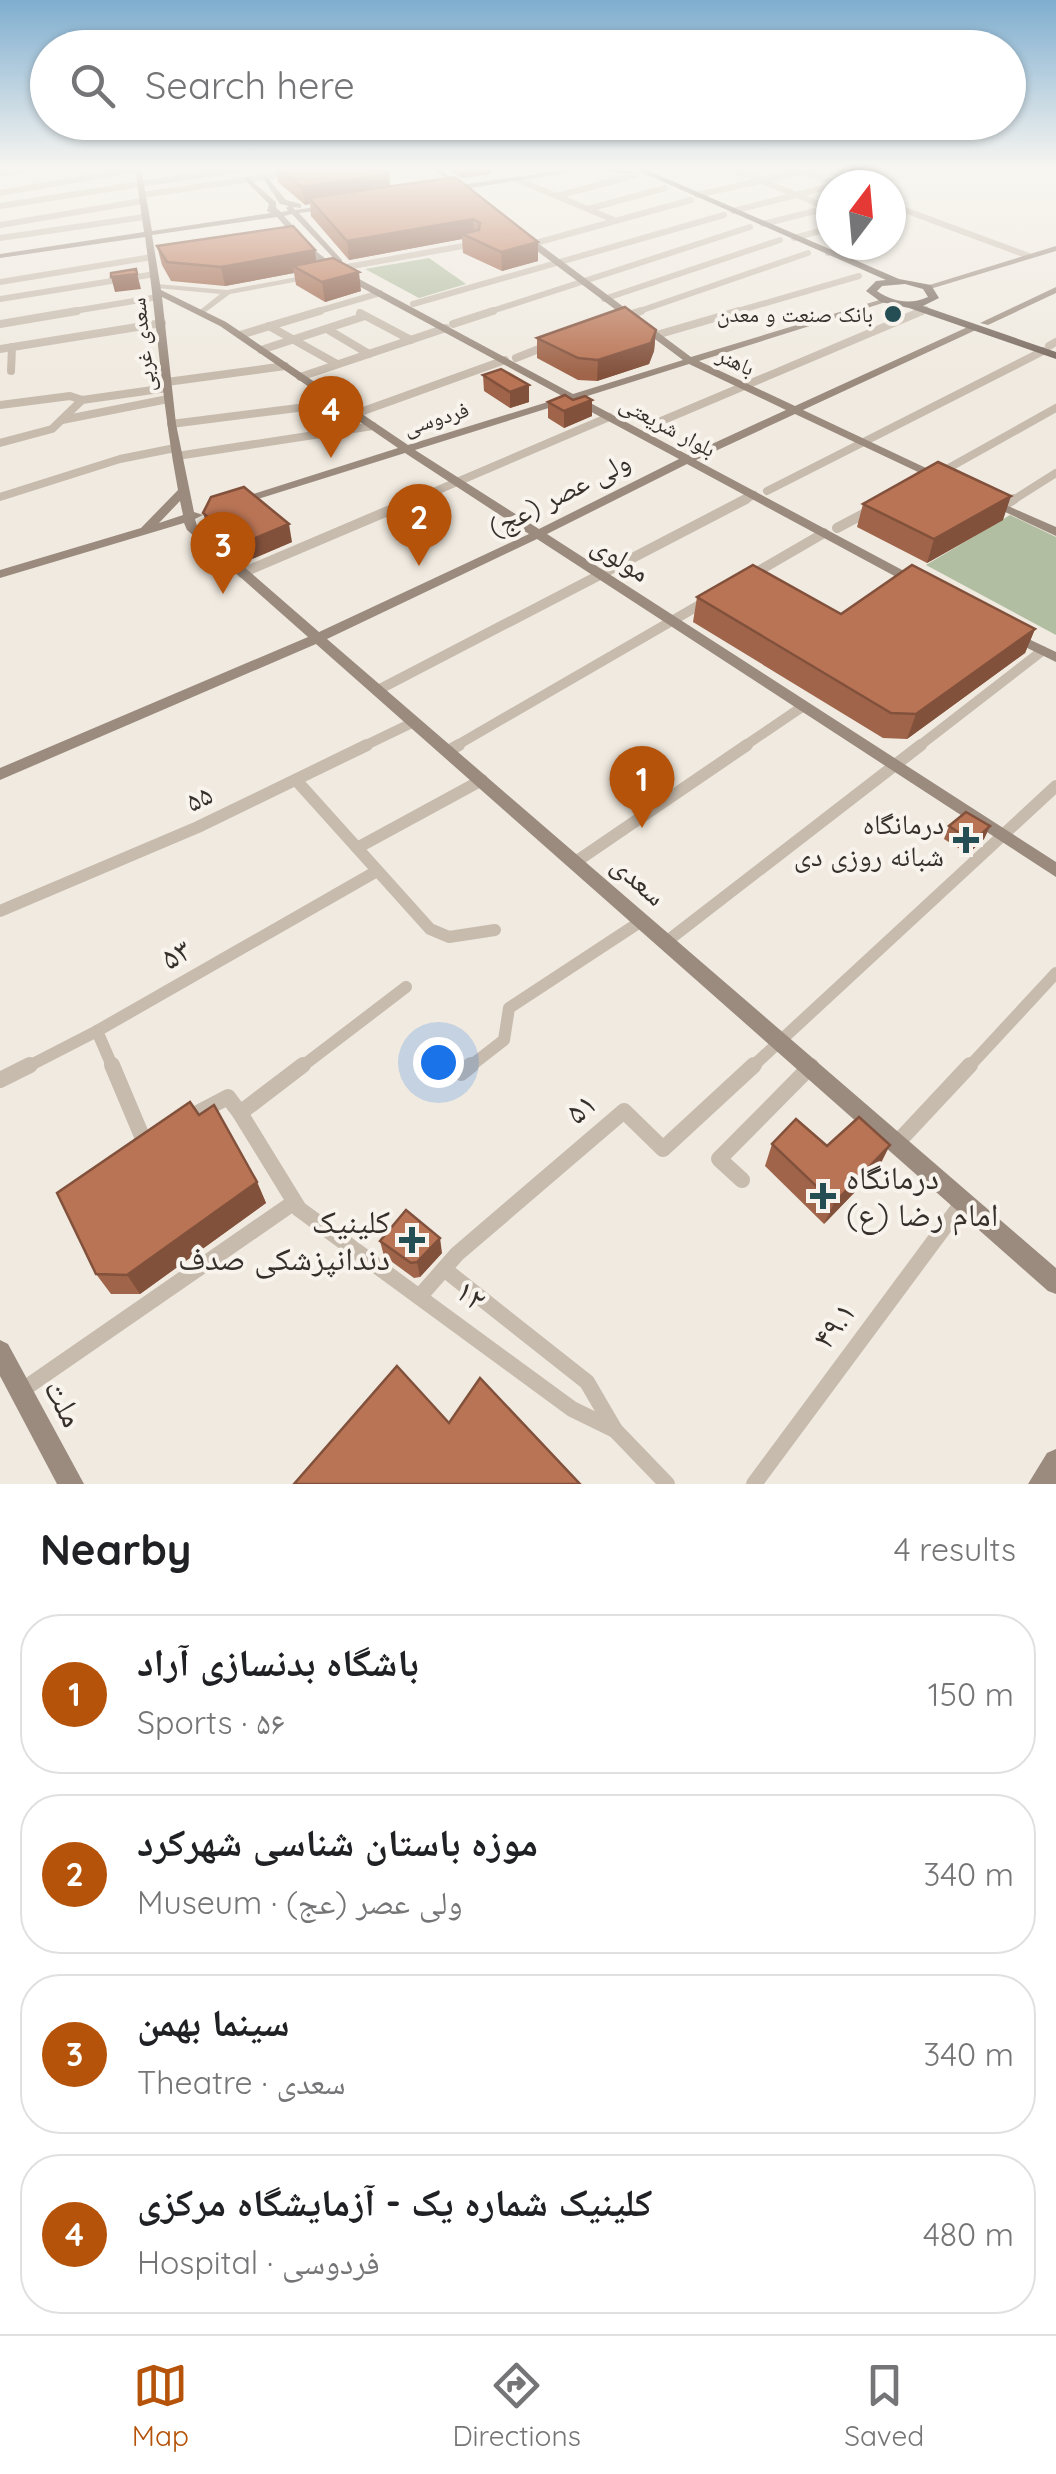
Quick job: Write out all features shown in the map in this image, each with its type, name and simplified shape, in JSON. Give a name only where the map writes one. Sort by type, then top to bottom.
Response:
[{"type":"main road","points":[[0,256],[119,237]]},
{"type":"main road","name":"سعدی غربی","points":[[148,237],[183,492],[200,514]]},
{"type":"main road","name":"بلوار شریعتی","points":[[302,237],[314,254],[449,326]]},
{"type":"main road","name":"باهنر","points":[[523,237],[689,360],[952,484]]},
{"type":"main road","points":[[774,237],[868,278],[895,280],[980,325],[1052,349]]},
{"type":"main road","points":[[794,238],[816,248]]},
{"type":"main road","points":[[839,260],[868,278],[872,292],[883,300],[910,305],[929,301],[1029,256],[1056,248]]},
{"type":"main road","name":"بلوار شریعتی","points":[[343,269],[380,293],[577,395],[609,417],[767,491],[938,583]]},
{"type":"main road","name":"ولی عصر (عج)","points":[[0,774],[316,638],[693,457],[1056,290]]},
{"type":"main road","name":"مولوی","points":[[157,291],[240,335],[455,481],[1056,870]]},
{"type":"main road","name":"فردوسی","points":[[227,505],[883,300]]},
{"type":"main road","points":[[929,301],[980,325]]},
{"type":"main road","points":[[660,342],[714,352],[706,365],[714,373]]},
{"type":"main road","points":[[657,370],[666,358],[660,342]]},
{"type":"main road","name":"بلوار شریعتی","points":[[510,359],[647,428],[754,494],[925,587]]},
{"type":"main road","points":[[657,370],[714,373]]},
{"type":"main road","points":[[562,382],[602,387],[598,402]]},
{"type":"main road","points":[[146,528],[183,492]]},
{"type":"main road","points":[[985,499],[1056,532]]},
{"type":"main road","points":[[0,574],[200,514]]},
{"type":"main road","name":"سعدی","points":[[200,514],[191,527],[1056,1283]]},
{"type":"main road","points":[[1006,619],[1051,649],[1056,658]]},
{"type":"main road","points":[[992,624],[1051,649]]},
{"type":"main road","name":"ملت","points":[[0,1352],[71,1484]]},
{"type":"main road","points":[[1041,1484],[1056,1462]]},
{"type":"street","points":[[532,244],[556,237]]},
{"type":"street","points":[[414,304],[635,237]]},
{"type":"street","points":[[300,376],[718,237]]},
{"type":"street","points":[[979,237],[1029,256]]},
{"type":"street","points":[[604,298],[780,240]]},
{"type":"street","points":[[0,324],[157,291],[227,292],[474,244]]},
{"type":"street","points":[[608,323],[808,252]]},
{"type":"street","points":[[0,282],[152,257]]},
{"type":"street","points":[[0,299],[154,274]]},
{"type":"street","points":[[660,342],[868,278]]},
{"type":"street","points":[[203,312],[227,292]]},
{"type":"street","points":[[240,335],[380,293]]},
{"type":"street","points":[[647,428],[929,301]]},
{"type":"street","points":[[344,304],[411,340]]},
{"type":"street","points":[[261,350],[365,316]]},
{"type":"street","points":[[0,349],[162,324]]},
{"type":"street","points":[[269,326],[337,364]]},
{"type":"street","points":[[327,329],[369,354]]},
{"type":"street","points":[[356,414],[553,344]]},
{"type":"street","points":[[11,371],[12,347]]},
{"type":"street","points":[[767,491],[1052,349]]},
{"type":"street","points":[[62,420],[167,390],[285,366]]},
{"type":"street","points":[[0,405],[167,390]]},
{"type":"street","points":[[0,443],[52,430],[82,400]]},
{"type":"street","points":[[171,424],[338,403]]},
{"type":"street","points":[[919,484],[1056,408]]},
{"type":"street","points":[[242,572],[609,417]]},
{"type":"street","points":[[0,497],[120,459],[373,426]]},
{"type":"street","points":[[1001,507],[1056,473]]},
{"type":"street","points":[[378,690],[754,494]]},
{"type":"street","points":[[837,528],[886,502]]},
{"type":"street","points":[[740,582],[824,533]]},
{"type":"street","points":[[448,751],[723,592]]},
{"type":"street","points":[[666,942],[892,766],[1051,649]]},
{"type":"street","points":[[577,861],[802,707]]},
{"type":"street","name":"۵۵","points":[[0,911],[198,827],[414,722]]},
{"type":"street","points":[[296,780],[438,934],[449,937],[494,930]]},
{"type":"street","points":[[357,848],[482,780]]},
{"type":"street","points":[[780,1042],[1056,786]]},
{"type":"street","name":"۵۳","points":[[0,1080],[97,1032],[377,871]]},
{"type":"street","points":[[461,1073],[504,1040],[509,1008],[643,920]]},
{"type":"street","points":[[897,1143],[1056,974]]},
{"type":"street","points":[[240,1113],[406,987]]},
{"type":"street","points":[[97,1032],[138,1146],[160,1132]]},
{"type":"street","name":"۵۱","points":[[421,1295],[444,1269],[624,1110],[663,1149],[780,1042]]},
{"type":"street","points":[[742,1180],[720,1159],[811,1066]]},
{"type":"street","points":[[21,1391],[292,1203],[228,1097],[177,1124]]},
{"type":"street","name":"۴۹.۱","points":[[754,1484],[964,1202]]},
{"type":"street","name":"۱۲","points":[[292,1203],[572,1408],[614,1430]]},
{"type":"street","name":"۱۲","points":[[444,1269],[587,1382],[614,1430],[667,1484]]},
{"type":"green space","points":[[429,258],[466,284],[419,298],[365,269]]},
{"type":"green space","points":[[1010,515],[1056,537],[1056,635],[926,565]]},
{"type":"building","points":[[216,237],[303,237],[315,250],[221,267],[167,262],[157,246]]},
{"type":"building","points":[[469,237],[532,237],[538,242],[501,252]]},
{"type":"building","points":[[333,258],[359,272],[322,282],[293,266]]},
{"type":"building","points":[[136,269],[137,274],[111,277],[111,273]]},
{"type":"building","points":[[625,307],[656,330],[651,343],[598,360],[578,358],[537,338]]},
{"type":"building","points":[[501,369],[529,385],[510,392],[483,375]]},
{"type":"building","points":[[565,395],[573,400],[585,396],[592,400],[564,411],[548,402]]},
{"type":"building","points":[[938,462],[1011,496],[934,539],[863,504]]},
{"type":"building","points":[[244,487],[289,524],[241,544],[203,513],[211,497]]},
{"type":"building","points":[[753,565],[841,614],[912,565],[1035,629],[916,714],[891,713],[697,597]]},
{"type":"building","points":[[966,812],[990,826],[973,842],[949,826]]},
{"type":"building","points":[[190,1102],[199,1115],[214,1105],[257,1182],[127,1275],[96,1274],[57,1193]]},
{"type":"building","points":[[859,1117],[890,1145],[834,1203],[772,1144],[796,1119],[827,1146]]},
{"type":"building","points":[[406,1210],[440,1238],[417,1262],[411,1263],[380,1241]]},
{"type":"building","points":[[397,1366],[449,1423],[480,1378],[580,1484],[294,1484]]},
{"type":"place","name":"بانک صنعت و معدن","points":[[893,314]]},
{"type":"place","name":"کلینیک شماره یک - آزمایشگاه مرکزی","points":[[331,458]]},
{"type":"place","name":"موزه باستان شناسی شهرکرد","points":[[419,566]]},
{"type":"place","name":"سینما بهمن","points":[[223,594]]},
{"type":"place","name":"باشگاه بدنسازى آراد","points":[[642,828]]},
{"type":"place","name":"درمانگاه شبانه روزی دی","points":[[966,840]]},
{"type":"place","name":"درمانگاه امام رضا (ع)","points":[[823,1196]]},
{"type":"place","name":"کلینیک دندانپزشکی صدف","points":[[412,1240]]}]
